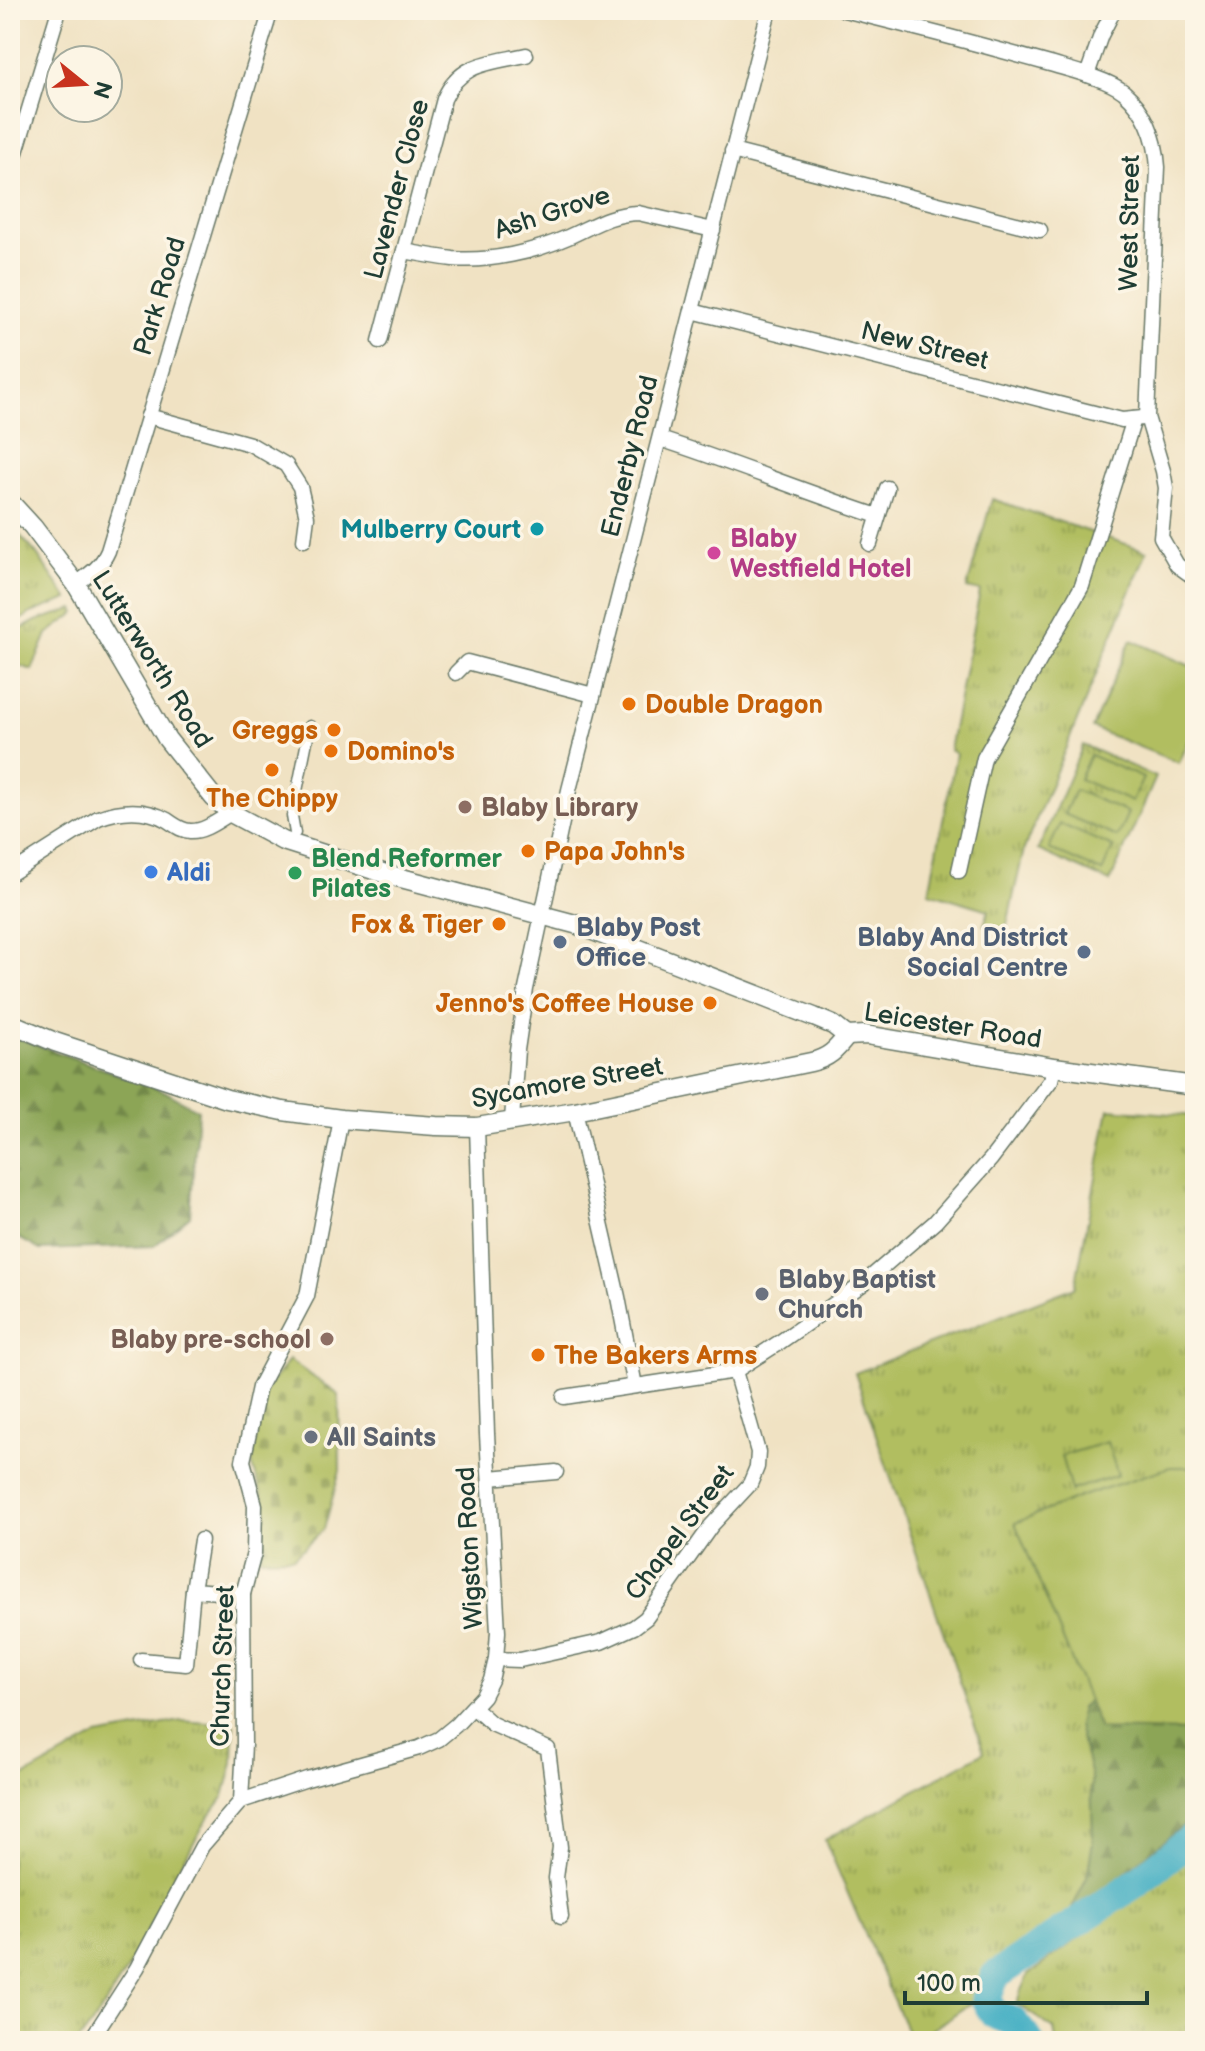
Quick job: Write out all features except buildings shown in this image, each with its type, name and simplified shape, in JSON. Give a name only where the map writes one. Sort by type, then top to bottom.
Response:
[{"type":"street","points":[[10,172],[59,10]]},
{"type":"street","name":"Park Road","points":[[76,584],[96,570],[108,551],[271,10]]},
{"type":"street","name":"Enderby Road","points":[[512,1120],[517,1050],[526,989],[569,790],[769,10]]},
{"type":"street","name":"West Street","points":[[844,10],[1087,75],[1121,90],[1141,109],[1153,136],[1158,167],[1140,418]]},
{"type":"street","points":[[1087,75],[1101,35],[1114,10]]},
{"type":"street","name":"Lavender Close","points":[[380,341],[450,85],[460,74],[478,66],[526,55]]},
{"type":"street","points":[[732,151],[1040,230]]},
{"type":"street","name":"Ash Grove","points":[[404,251],[454,259],[509,254],[568,237],[626,213],[713,230]]},
{"type":"street","name":"New Street","points":[[692,311],[1122,420],[1140,418]]},
{"type":"street","points":[[148,416],[250,444],[286,465],[300,487],[307,517],[304,540]]},
{"type":"street","points":[[1140,418],[1163,471],[1166,488],[1161,537],[1177,565],[1195,578]]},
{"type":"street","points":[[959,871],[984,758],[1082,586],[1140,418]]},
{"type":"street","points":[[660,439],[878,516]]},
{"type":"street","points":[[870,544],[887,488]]},
{"type":"street","name":"Lutterworth Road","points":[[10,502],[76,584],[167,739],[214,798],[231,813],[283,841],[492,903]]},
{"type":"street","points":[[456,673],[467,662],[593,695]]},
{"type":"street","points":[[295,833],[292,816],[310,726]]},
{"type":"street","points":[[10,874],[98,818],[110,814],[124,811],[154,814],[188,831],[204,828],[231,813]]},
{"type":"street","name":"Leicester Road","points":[[492,903],[575,924],[833,1025],[847,1036],[866,1035],[1054,1067],[1193,1086]]},
{"type":"street","name":"Sycamore Street","points":[[10,1023],[55,1042],[227,1099],[341,1119],[477,1127],[575,1111],[825,1058],[847,1036]]},
{"type":"street","points":[[564,1397],[735,1371],[780,1342],[864,1283],[935,1222],[1000,1147],[1051,1080],[1054,1067]]},
{"type":"street","points":[[575,1111],[635,1386]]},
{"type":"street","name":"Church Street","points":[[241,1801],[244,1745],[243,1594],[254,1553],[255,1505],[243,1461],[259,1387],[307,1296],[341,1119]]},
{"type":"street","name":"Wigston Road","points":[[241,1801],[419,1748],[439,1739],[474,1708],[491,1680],[498,1632],[477,1127]]},
{"type":"street","name":"Chapel Street","points":[[496,1659],[520,1660],[601,1642],[646,1618],[711,1526],[750,1484],[757,1467],[758,1452],[735,1371]]},
{"type":"street","points":[[490,1478],[556,1472]]},
{"type":"street","points":[[141,1660],[186,1664],[201,1540]]},
{"type":"street","points":[[193,1590],[243,1594]]},
{"type":"street","points":[[474,1708],[492,1724],[548,1749],[560,1847],[556,1878],[561,1917]]},
{"type":"street","points":[[90,2041],[137,1968],[202,1846],[241,1801]]},
{"type":"green space","points":[[992,499],[1147,551],[1024,849],[1006,929],[984,925],[989,910],[929,892],[956,754],[949,750],[980,591],[967,588]]},
{"type":"green space","points":[[13,528],[35,552],[68,599],[31,613],[10,627],[10,622],[17,615],[10,606],[10,535]]},
{"type":"green space","points":[[74,609],[76,613],[47,634],[32,670],[10,662],[10,635],[36,621]]},
{"type":"green space","points":[[1131,640],[1195,668],[1195,727],[1179,763],[1092,728]]},
{"type":"green space","points":[[1083,745],[1156,777],[1110,882],[1038,850]]},
{"type":"green space","points":[[1090,755],[1143,778],[1132,802],[1079,779]]},
{"type":"green space","points":[[1075,790],[1128,813],[1117,837],[1064,814]]},
{"type":"green space","points":[[1060,824],[1113,847],[1102,872],[1049,849]]},
{"type":"green space","points":[[10,1035],[164,1091],[198,1110],[190,1216],[154,1246],[40,1250],[10,1233]]},
{"type":"green space","points":[[1109,1109],[1195,1116],[1195,1833],[1076,1929],[911,2041],[825,1840],[984,1752],[855,1373],[1075,1287]]},
{"type":"green space","points":[[289,1360],[339,1395],[340,1470],[324,1529],[294,1557],[261,1558],[264,1502],[252,1463],[264,1391]]},
{"type":"green space","points":[[1107,1442],[1118,1475],[1071,1490],[1061,1456]]},
{"type":"green space","points":[[1170,1467],[1195,1467],[1195,1731],[1100,1729],[1015,1523],[1082,1496]]},
{"type":"green space","points":[[1088,1700],[1100,1729],[1195,1731],[1195,1816],[1066,1921],[1087,1877],[1093,1841],[1091,1776],[1078,1726],[1081,1708]]},
{"type":"green space","points":[[181,1721],[234,1725],[233,1763],[224,1796],[173,1879],[136,1954],[79,2041],[10,2041],[10,1772],[16,1781],[97,1736]]},
{"type":"green space","points":[[1195,1852],[1195,2041],[1056,2041],[1054,2029],[1017,2004],[1028,1975]]},
{"type":"waterway","points":[[1029,2041],[1012,2021],[994,2014],[986,2000],[995,1976],[1136,1883],[1195,1836]]},
{"type":"place","name":"Mulberry Court","points":[[537,529]]},
{"type":"place","name":"Blaby Westfield Hotel","points":[[714,553]]},
{"type":"place","name":"Double Dragon","points":[[629,704]]},
{"type":"place","name":"Greggs","points":[[334,730]]},
{"type":"place","name":"Domino's","points":[[331,751]]},
{"type":"place","name":"The Chippy","points":[[272,770]]},
{"type":"place","name":"Blaby Library","points":[[465,807]]},
{"type":"place","name":"Papa John's","points":[[528,851]]},
{"type":"place","name":"Aldi","points":[[151,872]]},
{"type":"place","name":"Blend Reformer Pilates","points":[[295,873]]},
{"type":"place","name":"Fox & Tiger","points":[[499,924]]},
{"type":"place","name":"Blaby Post Office","points":[[560,942]]},
{"type":"place","name":"Blaby And District Social Centre","points":[[1084,952]]},
{"type":"place","name":"Jenno's Coffee House","points":[[710,1003]]},
{"type":"place","name":"Blaby Baptist Church","points":[[762,1294]]},
{"type":"place","name":"Blaby pre-school","points":[[327,1339]]},
{"type":"place","name":"The Bakers Arms","points":[[538,1355]]},
{"type":"place","name":"All Saints","points":[[311,1437]]}]
